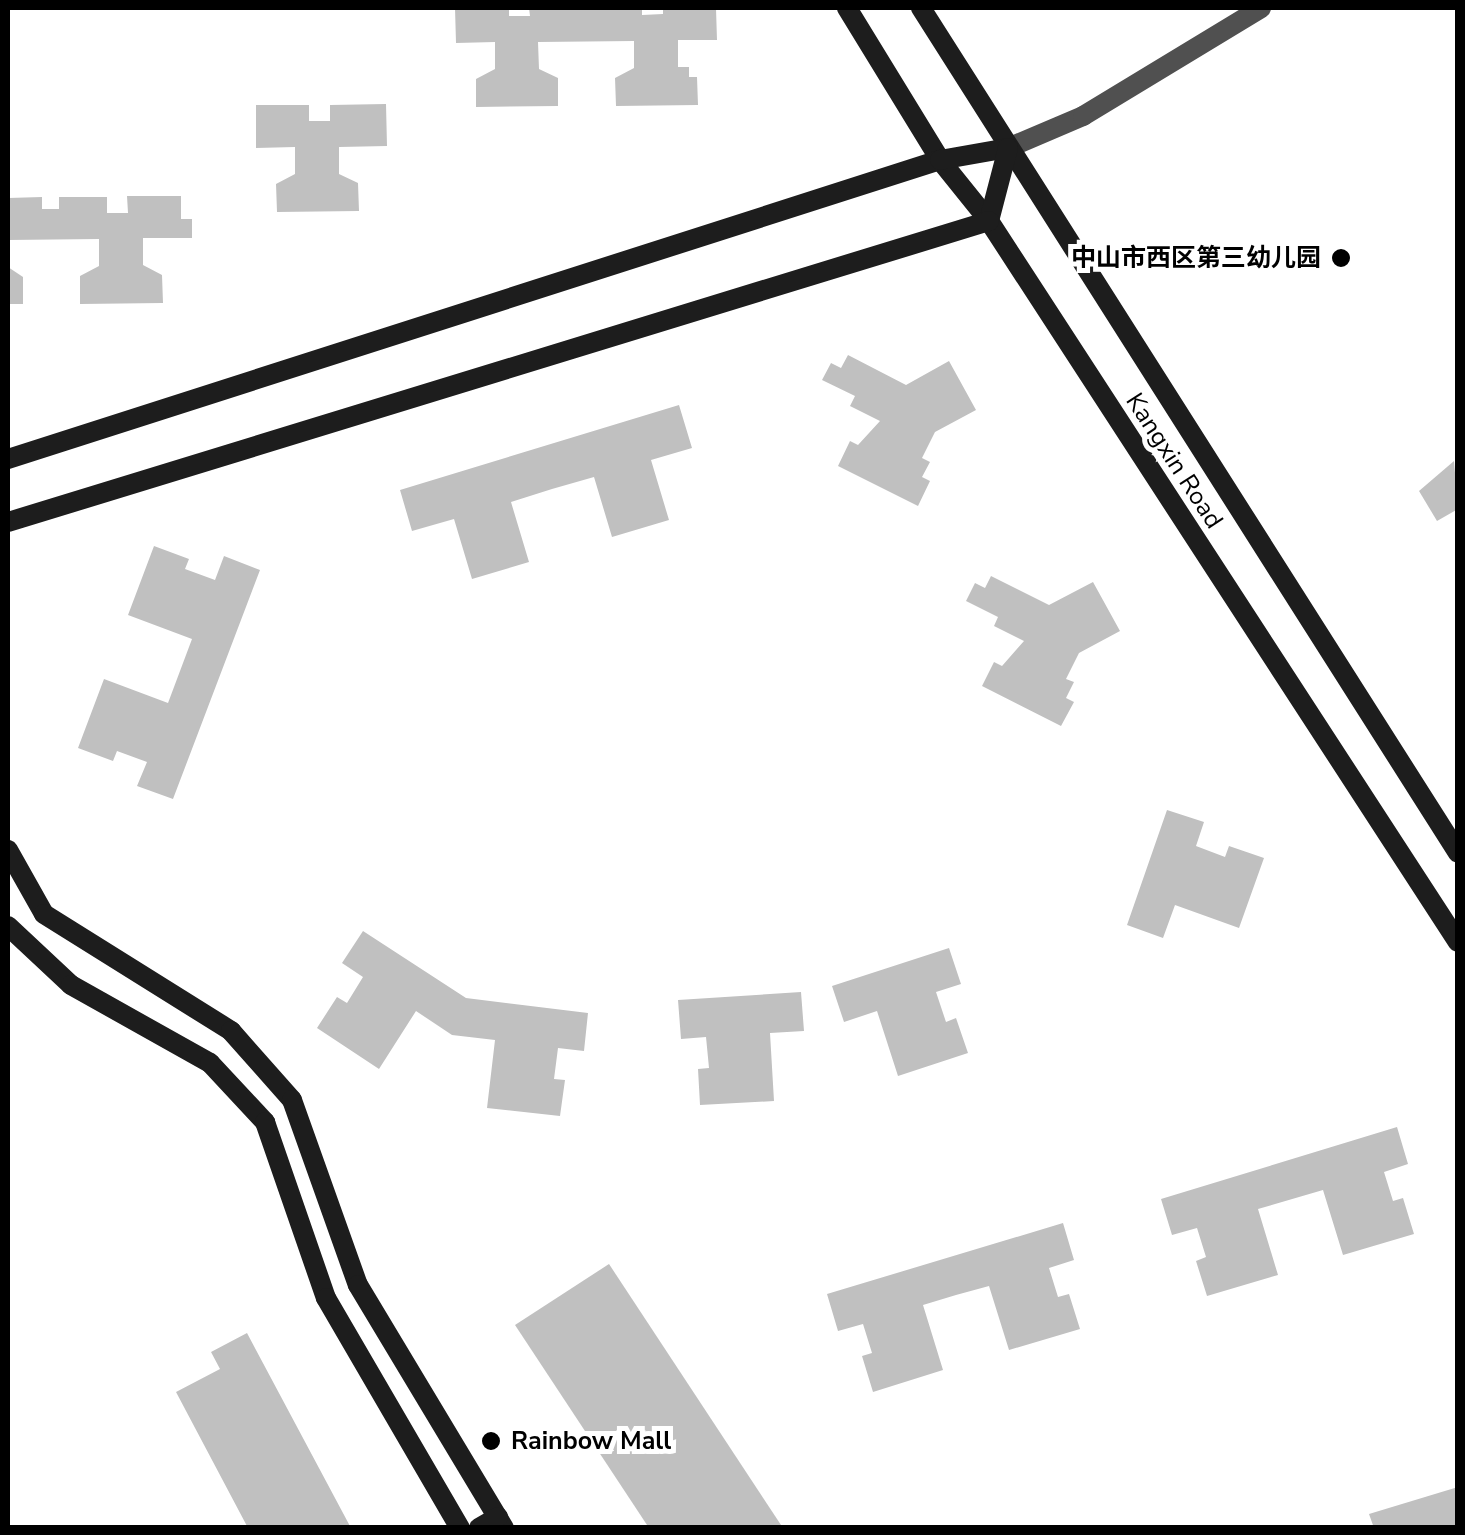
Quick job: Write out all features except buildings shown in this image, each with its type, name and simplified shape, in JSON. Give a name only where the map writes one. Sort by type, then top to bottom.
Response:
[{"type":"street","name":"Kangxin Road","points":[[847,8],[940,160],[989,221],[1458,942]]},
{"type":"street","name":"Kangxin Road","points":[[921,8],[1458,853]]},
{"type":"street","points":[[8,459],[940,160],[1008,148],[1083,116],[1261,8]]},
{"type":"street","points":[[8,522],[989,221],[1008,148]]},
{"type":"street","points":[[8,850],[44,914],[231,1031],[292,1100],[358,1285],[493,1524]]},
{"type":"street","points":[[8,926],[71,984],[210,1063],[266,1122],[326,1298],[460,1528]]},
{"type":"place","name":"中山市西区第三幼儿园","points":[[1341,258]]},
{"type":"place","name":"Rainbow Mall","points":[[491,1441]]}]
